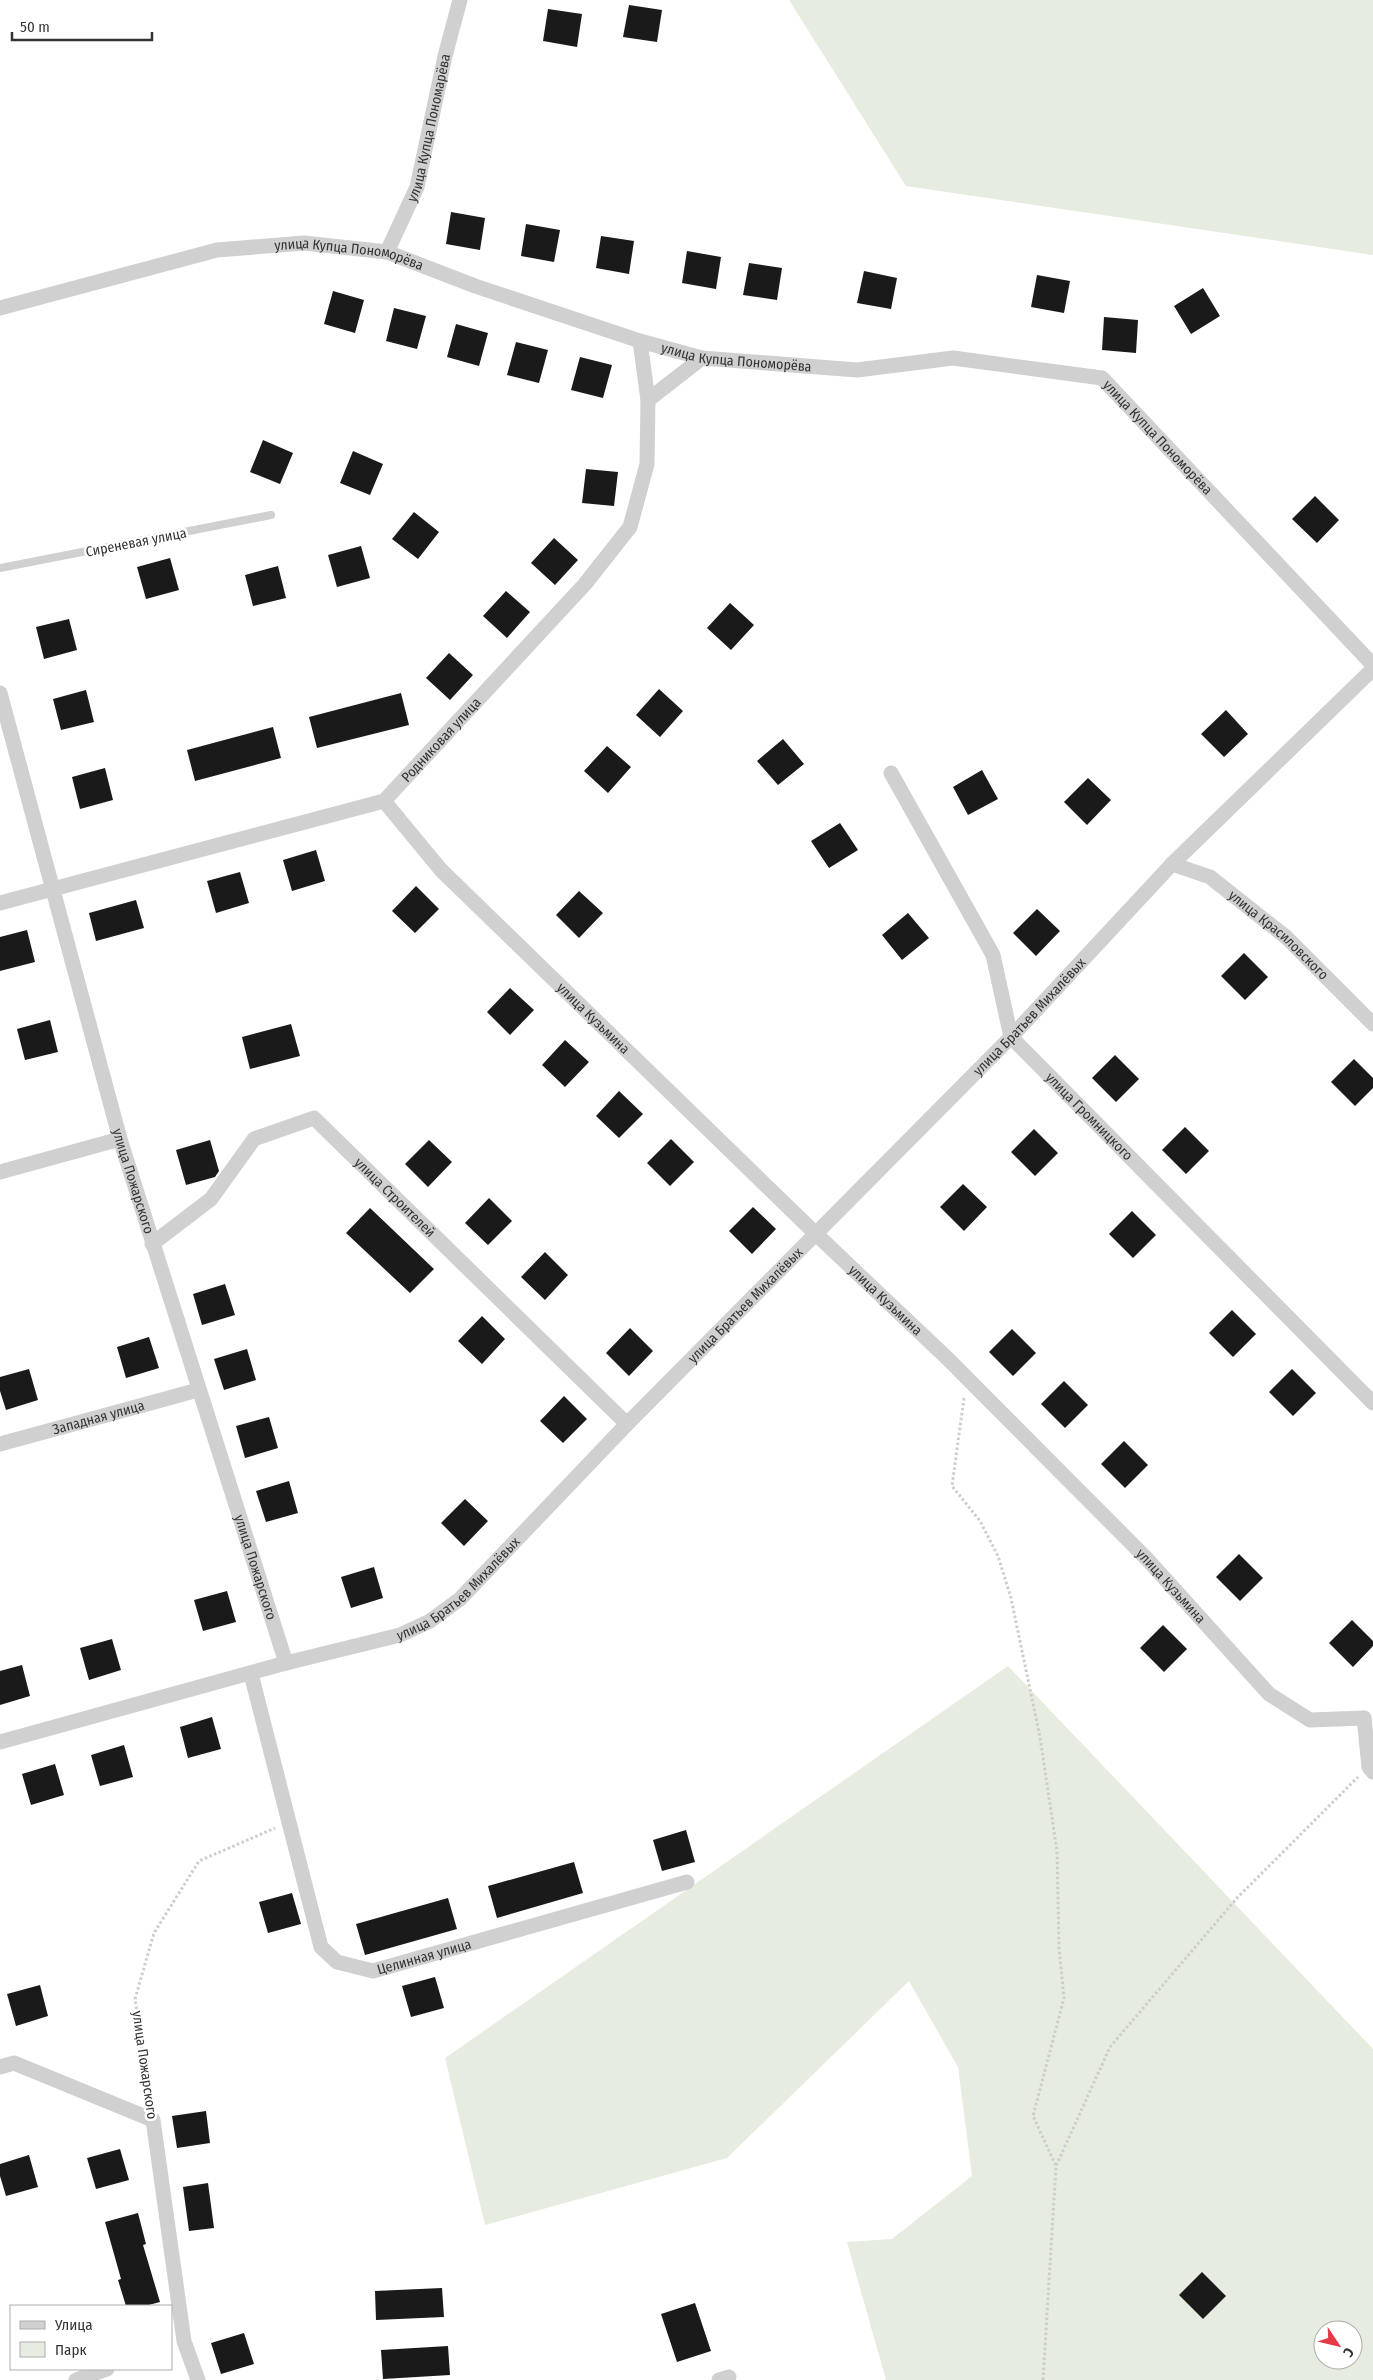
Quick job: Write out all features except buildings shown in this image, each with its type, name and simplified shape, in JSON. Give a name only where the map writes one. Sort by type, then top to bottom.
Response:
[{"type":"street","name":"улица Купца Пономарёва","points":[[387,252],[417,187],[445,56],[460,0]]},
{"type":"street","name":"улица Купца Пономорёва","points":[[0,308],[217,250],[304,243],[387,252],[475,286],[640,341],[702,358],[857,370],[953,358],[1102,378],[1373,667]]},
{"type":"street","name":"Родниковая улица","points":[[384,800],[585,584],[630,527],[647,464],[648,400],[640,341]]},
{"type":"street","points":[[648,400],[702,358]]},
{"type":"street","name":"улица Братьев Михалёвых","points":[[0,1742],[286,1663],[400,1635],[430,1622],[460,1599],[627,1424],[1011,1037],[1172,864],[1373,667]]},
{"type":"street","name":"улица Пожарского","points":[[0,693],[120,1139],[286,1663]]},
{"type":"street","points":[[891,773],[992,955],[1011,1037]]},
{"type":"street","points":[[0,903],[53,891],[384,800]]},
{"type":"street","name":"улица Кузьмина","points":[[384,800],[441,870],[966,1377],[1147,1559],[1269,1694],[1310,1720],[1369,1714],[1371,1769]]},
{"type":"street","name":"улица Красиловского","points":[[1172,864],[1210,876],[1286,937],[1373,1024]]},
{"type":"street","name":"улица Громницкого","points":[[1011,1037],[1373,1403]]},
{"type":"street","name":"улица Строителей","points":[[152,1244],[211,1199],[254,1139],[314,1118],[627,1424]]},
{"type":"street","points":[[0,1172],[120,1139]]},
{"type":"street","name":"Западная улица","points":[[0,1444],[198,1390]]},
{"type":"street","name":"Целинная улица","points":[[251,1674],[321,1947],[337,1962],[373,1971],[686,1882]]},
{"type":"street","points":[[0,2067],[14,2063],[153,2120]]},
{"type":"street","name":"улица Пожарского","points":[[153,2120],[178,2343],[198,2380]]},
{"type":"street","points":[[76,2380],[104,2370]]},
{"type":"lane","name":"Сиреневая улица","points":[[0,568],[272,516]]},
{"type":"path","points":[[966,1377],[952,1486],[980,1521],[998,1556],[1011,1598],[1040,1737],[1057,1852],[1059,1948],[1064,1998],[1033,2116],[1056,2166]]},
{"type":"path","points":[[1042,2380],[1056,2166],[1110,2047],[1237,1898],[1371,1769]]},
{"type":"path","name":"улица Пожарского","points":[[153,2120],[135,1999],[154,1933],[199,1861],[289,1821]]},
{"type":"green space","points":[[789,0],[1373,0],[1373,255],[906,186]]},
{"type":"green space","points":[[1008,1666],[1373,2049],[1373,2380],[886,2380],[847,2242],[892,2239],[972,2176],[958,2067],[909,1981],[727,2158],[485,2225],[445,2058]]}]
